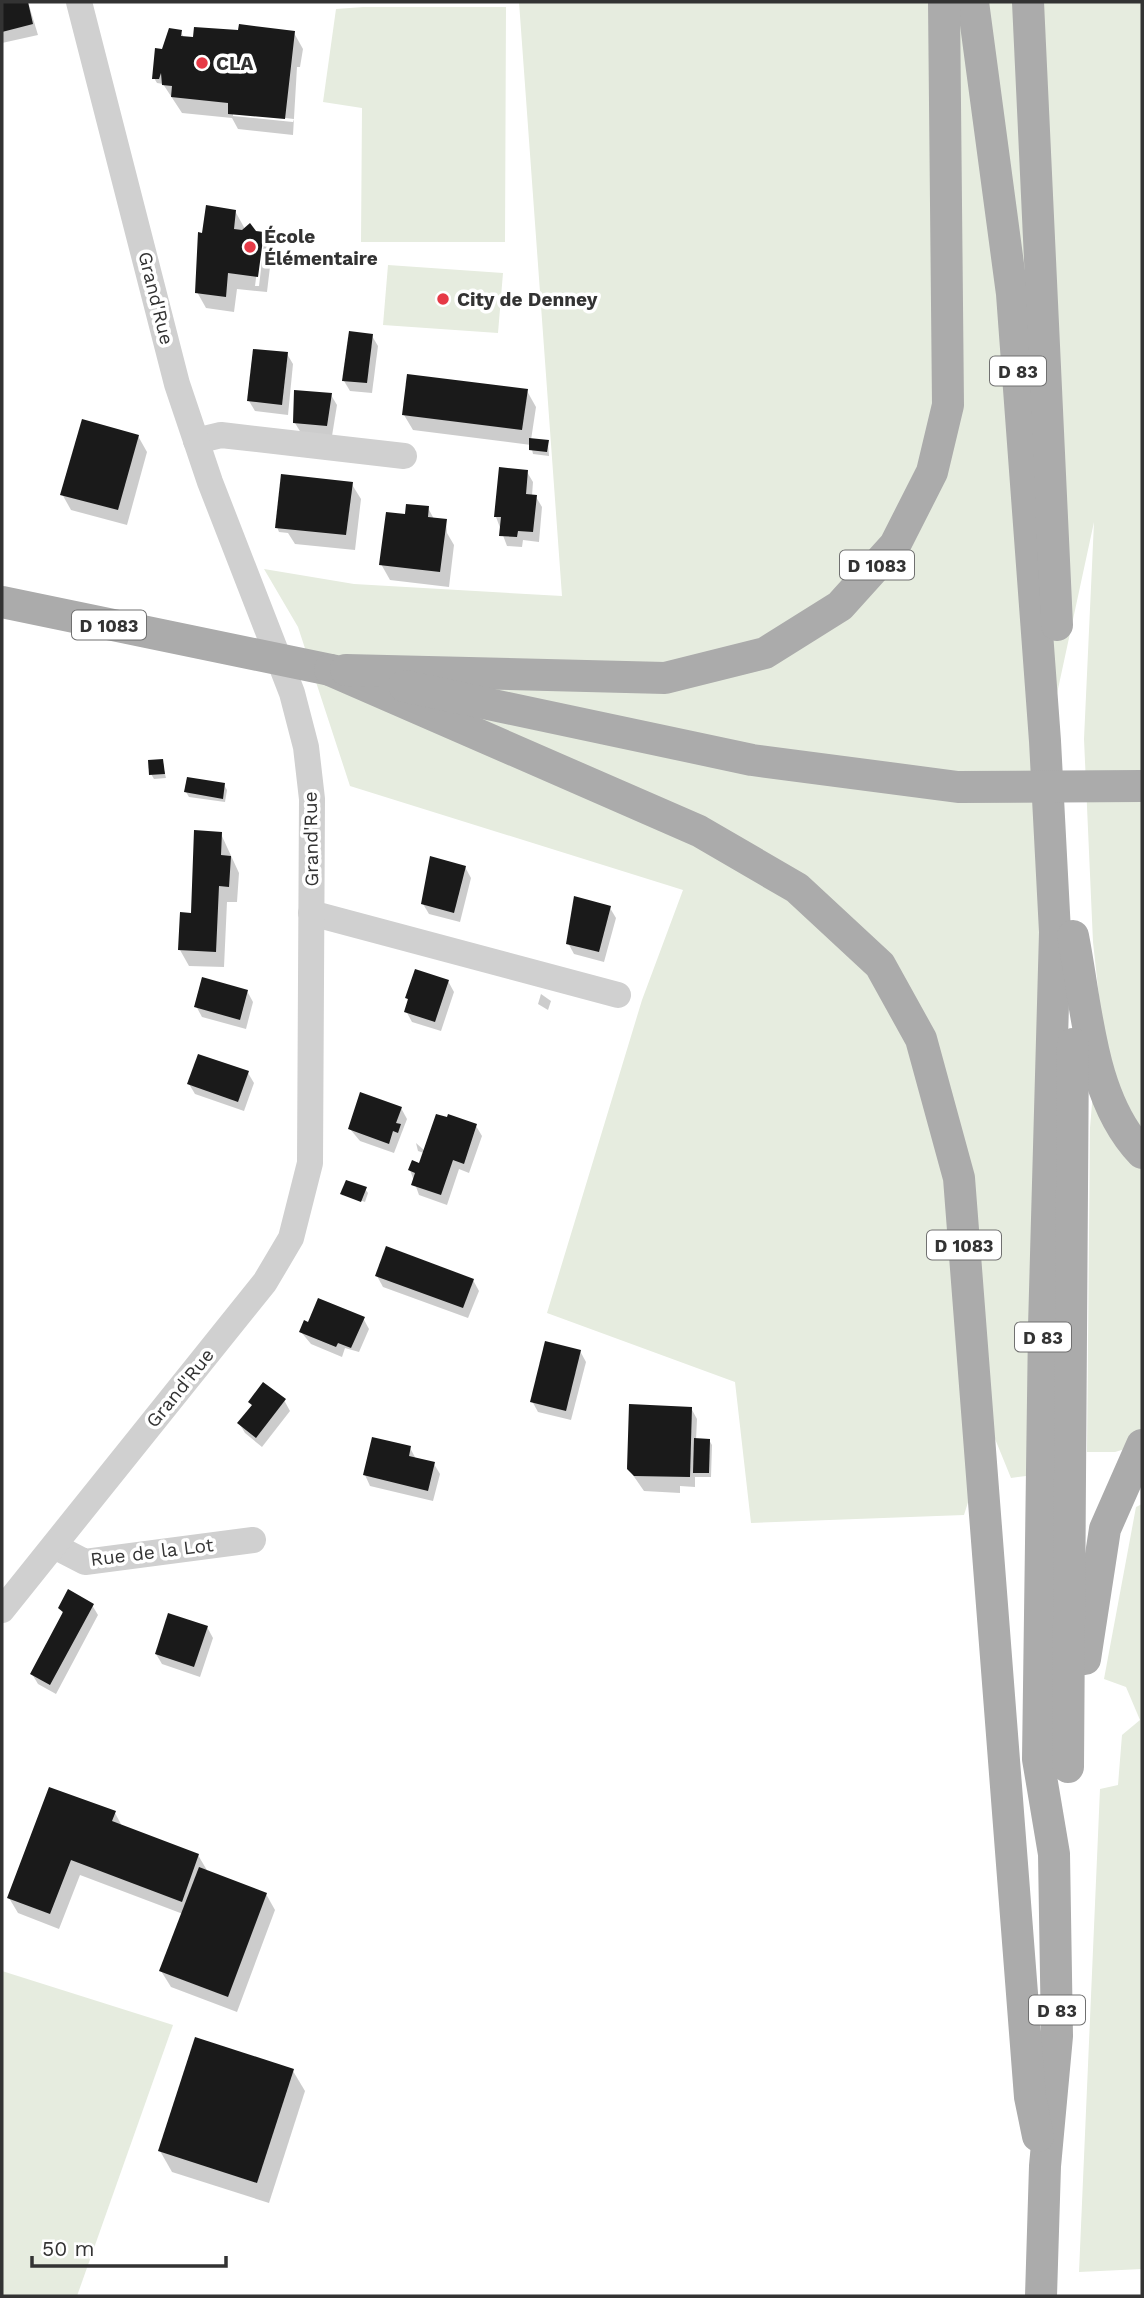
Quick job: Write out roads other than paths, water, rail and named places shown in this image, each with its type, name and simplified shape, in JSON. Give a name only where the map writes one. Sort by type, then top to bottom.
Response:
[{"type":"main road","name":"D 1083","points":[[330,670],[664,678],[765,653],[840,606],[894,545],[932,472],[948,405],[944,2]]},
{"type":"main road","name":"D 83","points":[[973,2],[1012,294],[1054,741]]},
{"type":"main road","name":"D 83","points":[[1028,2],[1054,741],[1058,817],[1073,936],[1068,1767],[1054,1854]]},
{"type":"main road","name":"D 1083","points":[[2,602],[752,760],[958,787],[1142,786]]},
{"type":"main road","name":"D 1083","points":[[330,670],[699,831],[797,888],[880,965],[921,1039],[959,1178],[1030,2097],[1045,2166]]},
{"type":"main road","name":"D 83","points":[[1041,2296],[1045,2166],[1057,2036],[1054,1854],[1038,1759],[1044,1327],[1058,817]]},
{"type":"main road","points":[[1073,936],[1103,1093],[1126,1136],[1142,1153]]},
{"type":"main road","points":[[1068,1767],[1105,1529],[1142,1445]]},
{"type":"street","name":"Grand'Rue","points":[[2,1610],[265,1282],[291,1238],[310,1163],[312,799],[306,747],[292,692],[196,441],[177,384],[79,2]]},
{"type":"street","points":[[196,441],[221,435],[404,456]]},
{"type":"street","points":[[311,913],[618,995]]},
{"type":"street","name":"Rue de la Lot","points":[[54,1546],[85,1562],[253,1540]]},
{"type":"place","name":"CLA","points":[[202,63]]},
{"type":"place","name":"École Élémentaire","points":[[250,247]]},
{"type":"place","name":"City de Denney","points":[[443,299]]}]
